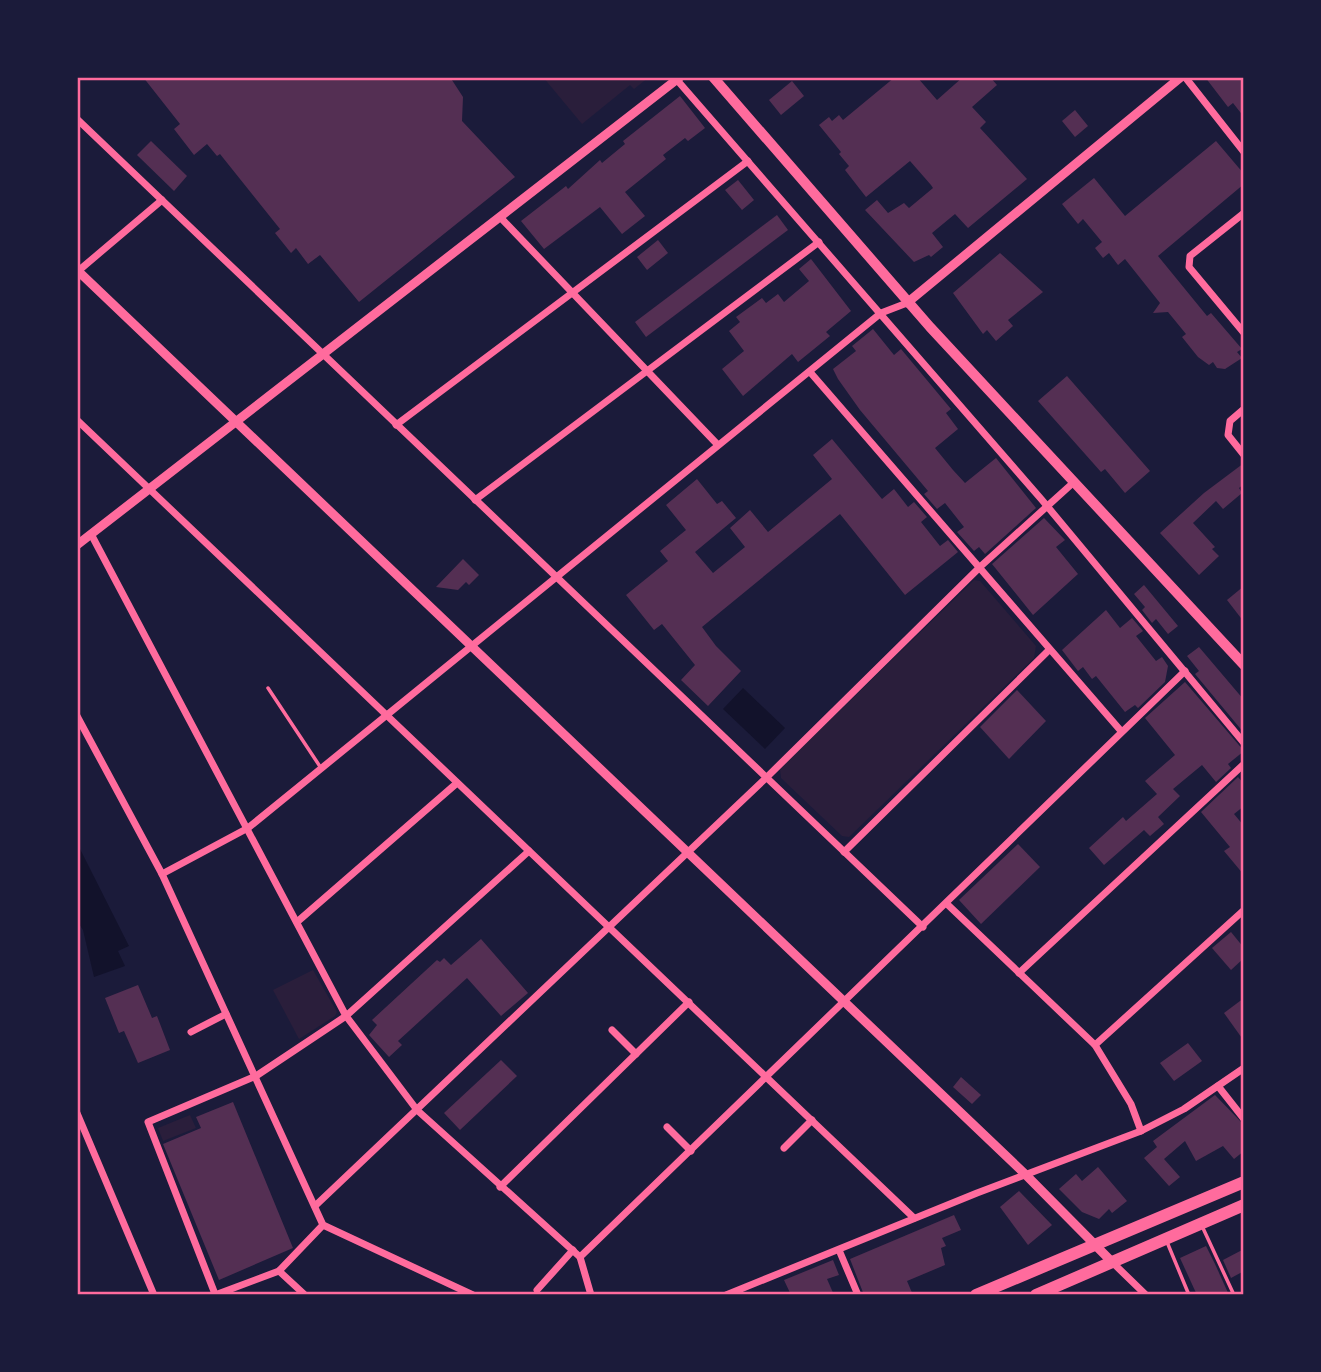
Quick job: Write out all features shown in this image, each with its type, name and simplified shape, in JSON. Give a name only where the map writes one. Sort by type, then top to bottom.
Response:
[{"type":"highway","points":[[976,1295],[1244,1182]]},
{"type":"highway","points":[[1036,1295],[1244,1205]]},
{"type":"main road","points":[[713,77],[908,303],[1244,665]]},
{"type":"street","points":[[162,874],[248,828],[558,578],[717,444],[881,313],[908,303],[1183,77],[1244,152]]},
{"type":"street","points":[[77,545],[678,78],[1047,506],[1244,743]]},
{"type":"street","points":[[77,119],[923,927]]},
{"type":"street","points":[[396,425],[748,161]]},
{"type":"street","points":[[162,200],[77,271],[1025,1174],[1146,1295]]},
{"type":"street","points":[[1244,213],[1191,256],[1189,267],[1244,333]]},
{"type":"street","points":[[500,217],[717,444]]},
{"type":"street","points":[[475,500],[819,242]]},
{"type":"street","points":[[810,372],[981,566],[1049,650],[1121,732]]},
{"type":"street","points":[[1244,409],[1230,421],[1228,435],[1244,455]]},
{"type":"street","points":[[77,420],[914,1218]]},
{"type":"street","points":[[315,1206],[688,852],[981,566],[1074,482]]},
{"type":"street","points":[[91,534],[346,1016],[417,1110],[580,1257],[591,1295]]},
{"type":"street","points":[[844,852],[1049,650]]},
{"type":"street","points":[[580,1257],[1185,671]]},
{"type":"street","points":[[77,716],[162,874],[323,1225],[473,1295]]},
{"type":"street","points":[[1019,973],[1244,764]]},
{"type":"street","points":[[297,922],[457,783]]},
{"type":"street","points":[[323,1225],[279,1272],[215,1294],[148,1122],[256,1076],[346,1016],[528,851]]},
{"type":"street","points":[[947,904],[1095,1045],[1131,1104],[1141,1131]]},
{"type":"street","points":[[1095,1045],[1244,910]]},
{"type":"street","points":[[500,1187],[689,1002]]},
{"type":"street","points":[[191,1032],[226,1014]]},
{"type":"street","points":[[612,1030],[636,1054]]},
{"type":"street","points":[[726,1295],[1025,1174],[1141,1131],[1244,1068]]},
{"type":"street","points":[[1218,1086],[1244,1119]]},
{"type":"street","points":[[77,1113],[154,1295]]},
{"type":"street","points":[[784,1148],[812,1120]]},
{"type":"street","points":[[667,1127],[691,1151]]},
{"type":"street","points":[[537,1290],[573,1250]]},
{"type":"street","points":[[839,1250],[858,1295]]},
{"type":"street","points":[[279,1272],[305,1295]]},
{"type":"lane","points":[[268,688],[322,769]]},
{"type":"lane","points":[[1202,1224],[1234,1295]]},
{"type":"lane","points":[[1166,1239],[1189,1295]]},
{"type":"shaded area","points":[[543,77],[649,77],[634,89],[630,85],[582,124]]},
{"type":"shaded area","points":[[974,580],[980,581],[1036,646],[1034,658],[849,837],[842,836],[781,778],[780,769]]},
{"type":"shaded area","points":[[743,688],[785,728],[765,749],[723,709]]},
{"type":"shaded area","points":[[77,843],[129,946],[118,951],[125,966],[94,977],[83,930],[77,921]]},
{"type":"shaded area","points":[[313,970],[337,1012],[335,1016],[299,1039],[273,990]]},
{"type":"shaded area","points":[[190,1115],[196,1128],[163,1141],[158,1128]]},
{"type":"building","points":[[143,77],[450,77],[463,97],[462,121],[515,177],[359,302],[320,255],[308,264],[296,248],[291,253],[275,233],[280,229],[220,154],[217,156],[207,144],[194,155],[174,129],[180,124]]},
{"type":"building","points":[[895,77],[917,77],[937,100],[963,77],[990,77],[997,85],[972,107],[986,122],[980,128],[1027,179],[968,228],[955,214],[932,233],[943,247],[931,257],[929,255],[914,262],[865,210],[877,200],[888,213],[904,203],[909,208],[933,188],[931,185],[910,161],[866,197],[845,170],[849,166],[839,154],[841,152],[819,125],[829,117],[832,121],[839,115],[843,120]]},
{"type":"building","points":[[1205,77],[1244,77],[1244,117],[1233,103],[1228,107]]},
{"type":"building","points":[[792,81],[804,96],[781,115],[769,100]]},
{"type":"building","points":[[680,96],[705,128],[688,141],[685,138],[663,155],[666,159],[625,192],[645,216],[622,234],[600,207],[544,249],[521,221],[566,186],[568,189],[600,160],[602,163],[625,144],[623,141]]},
{"type":"building","points":[[1075,110],[1088,126],[1075,137],[1062,121]]},
{"type":"building","points":[[151,141],[187,176],[174,191],[137,155]]},
{"type":"building","points":[[1216,141],[1244,174],[1244,184],[1158,256],[1207,316],[1211,313],[1242,349],[1237,352],[1242,358],[1225,369],[1217,368],[1213,362],[1209,365],[1198,357],[1182,337],[1186,334],[1168,312],[1153,313],[1160,303],[1125,259],[1118,265],[1109,253],[1103,258],[1095,248],[1102,242],[1083,219],[1078,224],[1062,204],[1094,178],[1125,216]]},
{"type":"building","points":[[738,180],[754,200],[742,210],[725,190]]},
{"type":"building","points":[[777,215],[788,230],[646,337],[635,322]]},
{"type":"building","points":[[658,240],[668,253],[647,270],[637,257]]},
{"type":"building","points":[[1000,253],[1043,292],[1008,320],[1013,326],[996,341],[987,330],[983,334],[953,293]]},
{"type":"building","points":[[811,259],[851,311],[826,332],[830,336],[798,362],[792,354],[743,396],[722,369],[744,351],[729,331],[740,322],[736,317],[762,298],[766,303],[778,294],[784,302],[809,281],[799,269]]},
{"type":"building","points":[[873,329],[894,355],[901,349],[951,409],[946,413],[958,429],[935,448],[953,470],[965,483],[996,458],[1036,508],[985,554],[979,547],[974,551],[957,532],[964,527],[945,503],[937,509],[924,494],[928,491],[860,410],[833,369],[856,351],[852,346]]},
{"type":"building","points":[[1067,376],[1150,471],[1125,493],[1105,469],[1101,472],[1038,401]]},
{"type":"building","points":[[832,439],[882,499],[894,489],[908,507],[914,502],[927,517],[921,522],[940,546],[948,540],[958,552],[905,595],[840,514],[702,627],[716,646],[741,671],[708,706],[681,680],[695,665],[662,624],[654,630],[626,595],[668,561],[660,551],[686,530],[666,505],[697,479],[717,504],[722,501],[736,518],[695,552],[713,573],[745,547],[730,528],[750,510],[768,532],[832,479],[813,455]]},
{"type":"building","points":[[1244,463],[1244,484],[1239,488],[1242,493],[1223,509],[1216,501],[1193,523],[1215,547],[1212,549],[1219,556],[1199,575],[1160,533],[1204,493]]},
{"type":"building","points":[[1044,518],[1065,540],[1056,547],[1078,574],[1033,615],[992,564]]},
{"type":"building","points":[[463,559],[479,575],[469,585],[466,582],[458,590],[436,587]]},
{"type":"building","points":[[1144,585],[1178,626],[1168,634],[1156,619],[1152,623],[1142,610],[1145,607],[1134,594]]},
{"type":"building","points":[[1244,586],[1244,622],[1227,600]]},
{"type":"building","points":[[1106,610],[1120,628],[1132,618],[1143,631],[1136,636],[1156,661],[1162,657],[1168,666],[1165,682],[1138,708],[1135,705],[1125,712],[1096,676],[1092,679],[1083,667],[1078,671],[1062,650]]},
{"type":"building","points":[[1199,647],[1244,700],[1244,733],[1195,674],[1199,671],[1187,656]]},
{"type":"building","points":[[1185,682],[1244,751],[1228,764],[1231,768],[1216,782],[1202,765],[1173,789],[1180,796],[1158,817],[1164,824],[1150,836],[1144,830],[1104,865],[1089,848],[1123,817],[1126,821],[1157,794],[1145,781],[1175,755],[1145,718]]},
{"type":"building","points":[[1017,690],[1046,721],[1009,759],[980,727]]},
{"type":"building","points":[[1238,777],[1244,784],[1244,806],[1234,814],[1244,826],[1244,875],[1224,851],[1230,847],[1201,812]]},
{"type":"building","points":[[1018,844],[1040,867],[981,924],[959,900]]},
{"type":"building","points":[[1231,932],[1244,948],[1244,958],[1231,970],[1212,948]]},
{"type":"building","points":[[481,939],[528,993],[501,1016],[467,978],[398,1041],[402,1045],[389,1057],[369,1035],[377,1025],[372,1020],[437,960],[440,962],[444,958],[451,965]]},
{"type":"building","points":[[138,985],[152,1018],[157,1016],[170,1050],[138,1063],[124,1031],[119,1033],[105,998]]},
{"type":"building","points":[[1244,998],[1244,1041],[1224,1013]]},
{"type":"building","points":[[1188,1043],[1202,1061],[1174,1081],[1160,1063]]},
{"type":"building","points":[[501,1060],[517,1076],[460,1130],[444,1113]]},
{"type":"building","points":[[961,1077],[981,1095],[972,1104],[953,1087]]},
{"type":"building","points":[[1215,1095],[1244,1125],[1244,1151],[1234,1159],[1223,1146],[1196,1161],[1185,1141],[1164,1159],[1180,1177],[1169,1186],[1144,1158],[1157,1147],[1153,1141]]},
{"type":"building","points":[[233,1102],[293,1248],[219,1280],[163,1144],[201,1128],[196,1117]]},
{"type":"building","points":[[1098,1167],[1127,1201],[1112,1213],[1109,1209],[1099,1219],[1082,1212],[1059,1189],[1076,1174],[1082,1181]]},
{"type":"building","points":[[1019,1191],[1052,1225],[1028,1245],[1000,1207]]},
{"type":"building","points":[[954,1215],[961,1230],[942,1238],[946,1246],[941,1248],[945,1265],[907,1281],[913,1295],[864,1295],[850,1259]]},
{"type":"building","points":[[1206,1246],[1229,1295],[1197,1295],[1180,1258]]},
{"type":"building","points":[[1244,1249],[1244,1271],[1231,1278],[1223,1260]]},
{"type":"building","points":[[833,1260],[839,1275],[827,1279],[834,1295],[791,1295],[784,1280]]}]
